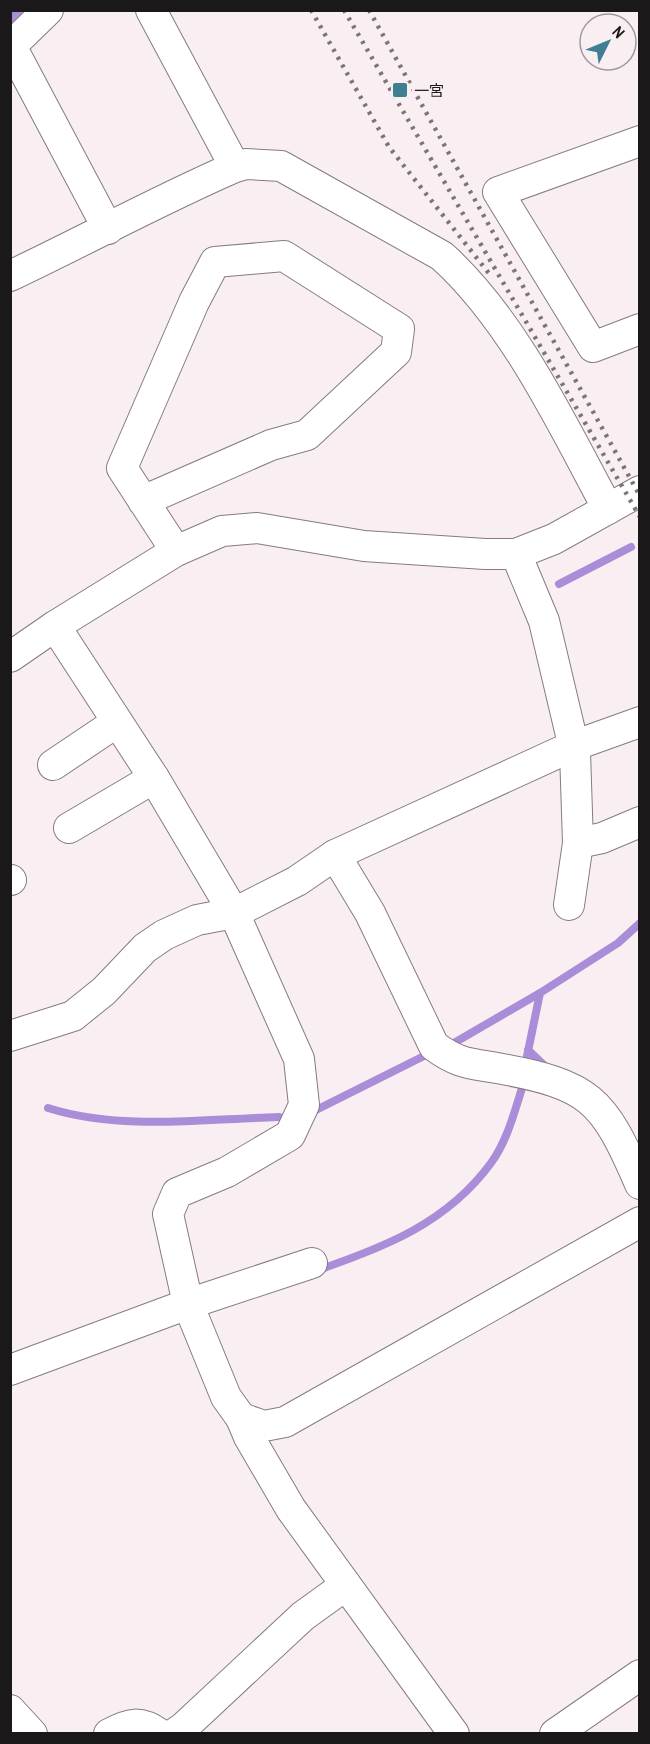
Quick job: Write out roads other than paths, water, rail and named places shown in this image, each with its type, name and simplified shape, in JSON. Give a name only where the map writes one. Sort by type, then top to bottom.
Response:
[{"type":"street","points":[[151,10],[235,167]]},
{"type":"street","points":[[42,13],[10,46],[108,229]]},
{"type":"street","points":[[639,141],[498,192],[593,347],[639,329]]},
{"type":"street","points":[[10,276],[108,229],[168,196],[235,167],[246,164],[282,166],[442,256],[464,276],[509,337],[552,406],[608,508]]},
{"type":"street","points":[[143,501],[272,445],[307,435],[396,352],[399,329],[284,256],[215,262],[194,302],[122,468],[143,501],[176,551]]},
{"type":"street","points":[[10,657],[55,626],[176,551],[222,531],[257,528],[364,546],[485,555],[516,554],[554,539],[639,491]]},
{"type":"street","points":[[516,554],[544,621],[573,746],[578,843],[568,905]]},
{"type":"street","points":[[55,626],[154,778],[234,914],[299,1059],[304,1105],[290,1135],[227,1172],[177,1193],[168,1214],[188,1304],[226,1397],[241,1418],[249,1437],[291,1509],[454,1734]]},
{"type":"street","points":[[53,765],[117,722]]},
{"type":"street","points":[[10,1036],[73,1016],[104,991],[145,948],[164,935],[197,921],[234,914],[297,881],[335,855],[573,746],[639,722]]},
{"type":"street","points":[[69,828],[154,778]]},
{"type":"street","points":[[578,843],[602,838],[639,822]]},
{"type":"street","points":[[335,855],[370,914],[434,1046],[454,1061],[553,1079],[582,1093],[631,1135],[639,1184]]},
{"type":"street","points":[[241,1418],[264,1426],[285,1422],[639,1222]]},
{"type":"street","points":[[10,1370],[188,1304],[312,1263]]},
{"type":"street","points":[[174,1734],[303,1616],[346,1585]]},
{"type":"street","points":[[555,1734],[639,1675]]},
{"type":"street","points":[[10,1710],[32,1734]]},
{"type":"street","points":[[109,1734],[128,1724],[149,1726],[160,1734]]},
{"type":"waterway","points":[[10,21],[21,10]]},
{"type":"waterway","points":[[559,584],[631,547]]},
{"type":"waterway","points":[[525,1066],[540,993],[618,943],[640,923]]},
{"type":"waterway","points":[[447,1047],[540,993]]},
{"type":"waterway","points":[[528,1050],[548,1069]]},
{"type":"waterway","points":[[310,1113],[424,1056]]},
{"type":"waterway","points":[[318,1270],[391,1242],[435,1217],[455,1202],[474,1184],[497,1154],[524,1082]]},
{"type":"waterway","points":[[48,1108],[76,1115],[133,1121],[279,1117]]},
{"type":"railway","points":[[311,10],[389,147],[491,276]]},
{"type":"railway","points":[[344,10],[640,517]]},
{"type":"railway","points":[[369,10],[640,496]]},
{"type":"place","name":"一宮","points":[[400,90]]}]
